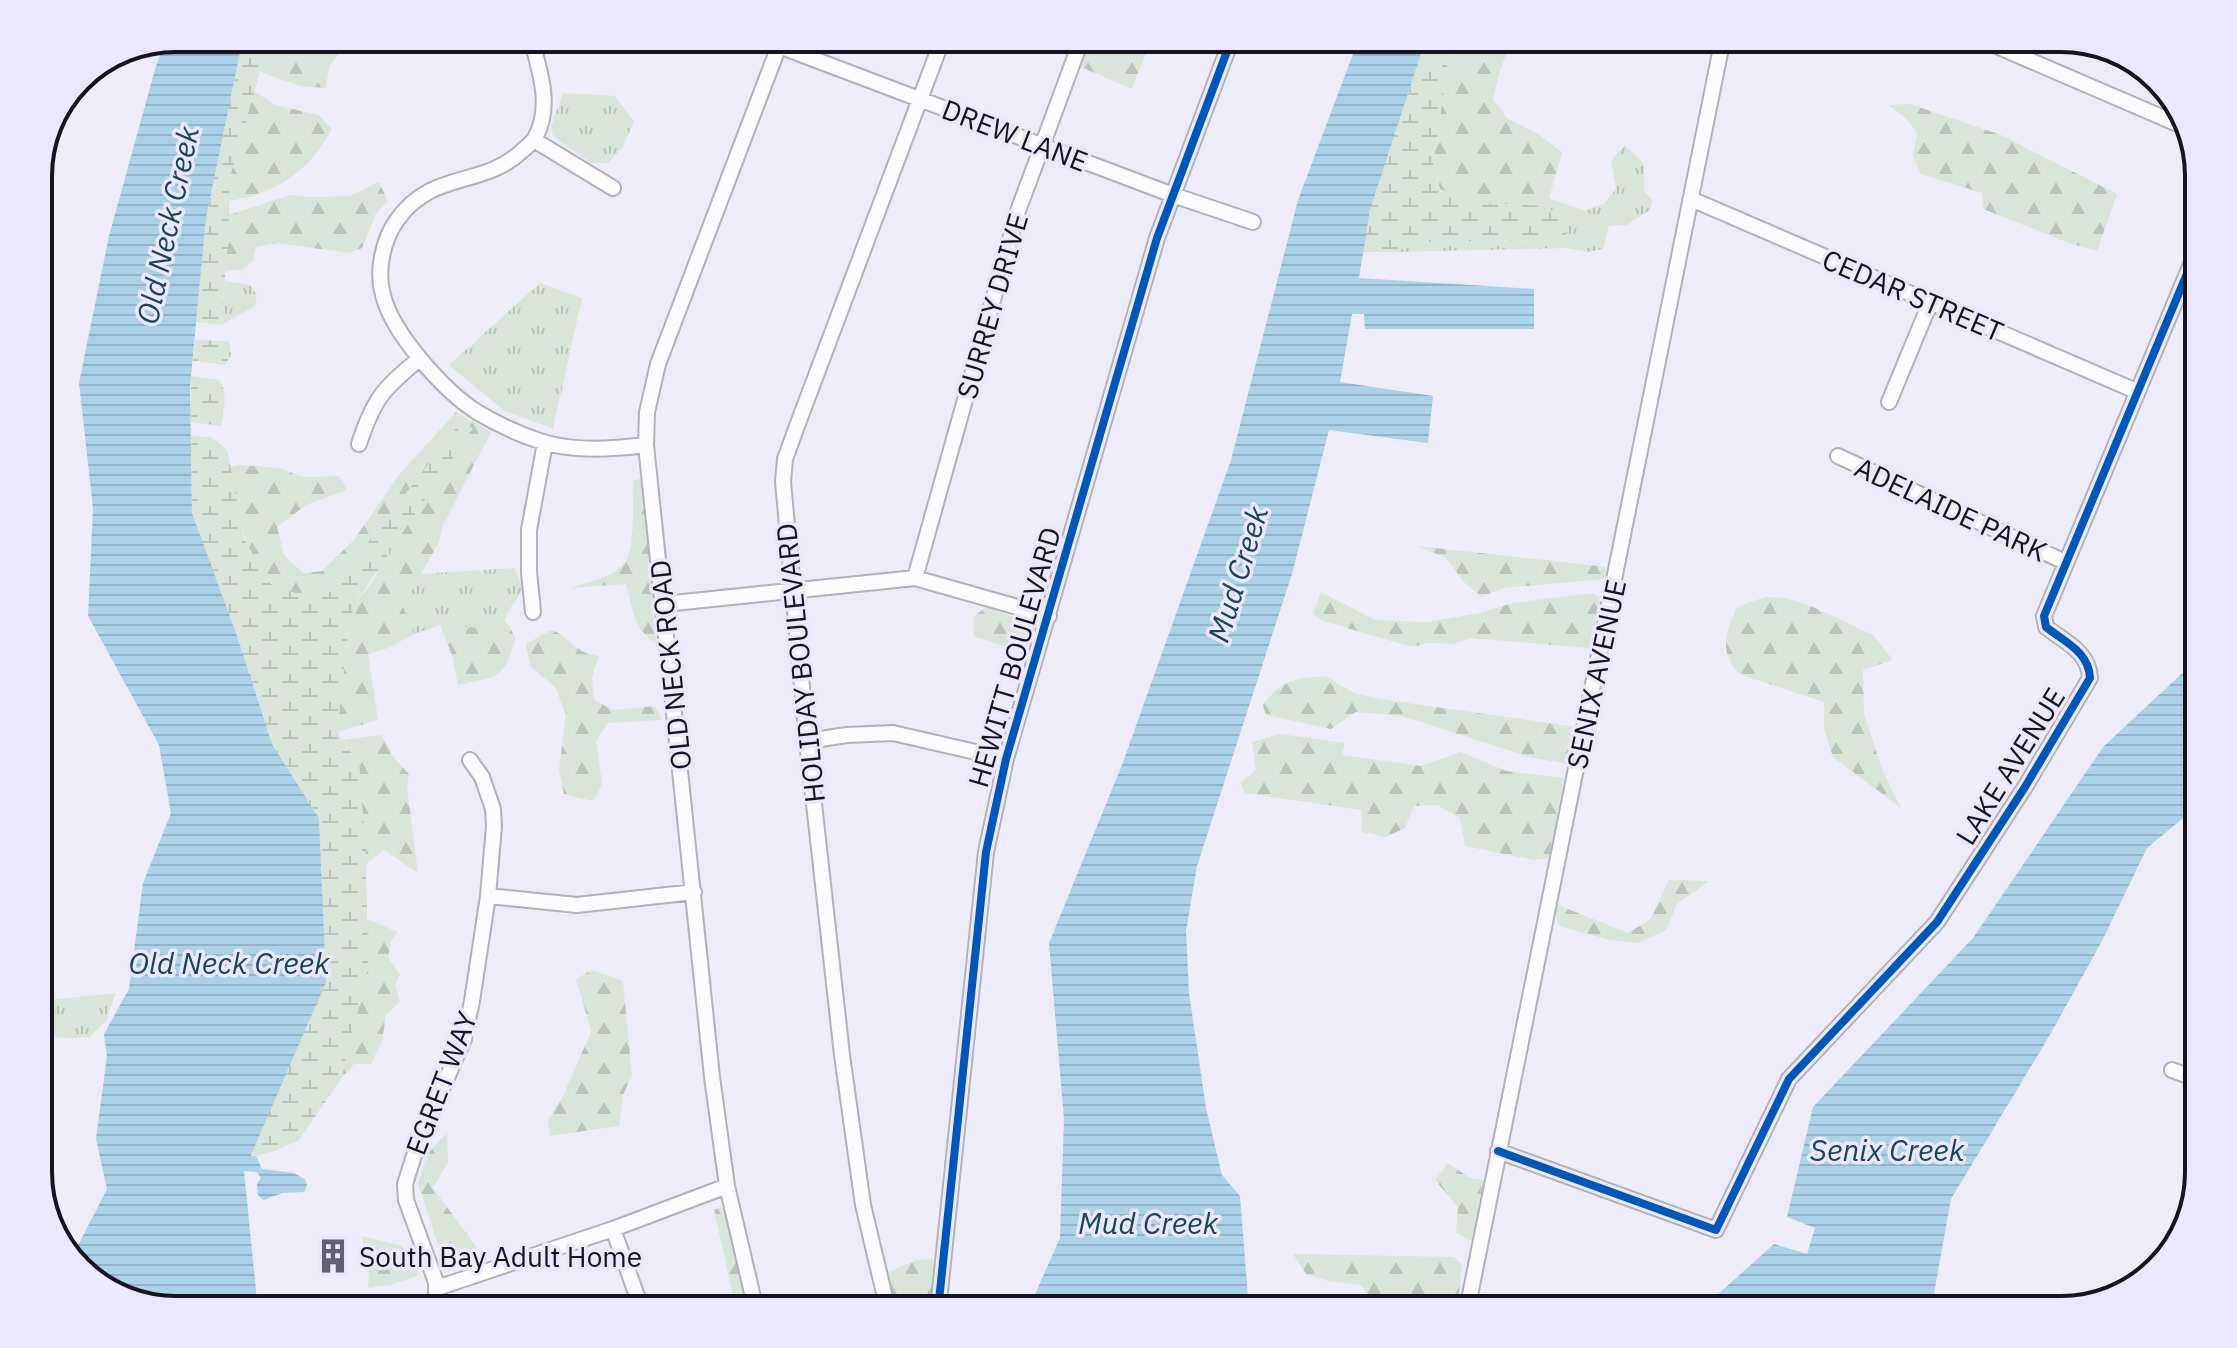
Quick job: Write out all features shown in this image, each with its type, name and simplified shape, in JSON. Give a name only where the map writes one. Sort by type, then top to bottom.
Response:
[{"type":"street","points":[[534,52],[544,90],[544,106],[534,140],[505,165],[425,193],[404,211],[387,237],[381,273],[383,298],[419,359],[475,410],[545,443],[593,449],[646,445]]},
{"type":"street","name":"OLD NECK ROAD","points":[[753,1296],[727,1186],[712,1077],[646,445],[647,412],[658,364],[776,52]]},
{"type":"street","name":"DREW LANE","points":[[805,52],[1173,195],[1253,222]]},
{"type":"street","name":"HOLIDAY BOULEVARD","points":[[885,1296],[863,1205],[855,1148],[807,741],[784,504],[785,459],[938,52]]},
{"type":"street","name":"SURREY DRIVE","points":[[915,578],[1018,211],[1077,52]]},
{"type":"street","name":"HEWITT BOULEVARD","points":[[939,1296],[986,852],[1006,759],[1152,253],[1227,52]]},
{"type":"street","name":"SENIX AVENUE","points":[[1470,1296],[1720,52]]},
{"type":"street","points":[[2011,52],[2171,121]]},
{"type":"street","points":[[534,140],[613,188]]},
{"type":"street","name":"CEDAR STREET","points":[[1691,199],[2136,391]]},
{"type":"street","name":"LAKE AVENUE","points":[[1498,1151],[1716,1230],[1789,1079],[1937,922],[2083,693],[2090,678],[2090,666],[2083,655],[2046,627],[2044,616],[2185,277]]},
{"type":"street","points":[[1889,402],[1930,303]]},
{"type":"street","points":[[359,444],[370,410],[381,392],[419,359]]},
{"type":"street","points":[[533,612],[529,530],[545,443]]},
{"type":"street","name":"ADELAIDE PARK","points":[[1838,456],[2065,562]]},
{"type":"street","points":[[664,604],[915,578],[1049,616]]},
{"type":"street","points":[[807,741],[893,733],[1006,759]]},
{"type":"street","name":"EGRET WAY","points":[[437,1296],[437,1288],[406,1200],[405,1184],[417,1146],[464,1039],[472,1001],[494,848],[493,809],[482,777],[470,760]]},
{"type":"street","points":[[488,896],[577,905],[694,892]]},
{"type":"street","points":[[2172,1070],[2185,1075]]},
{"type":"street","points":[[437,1288],[613,1229],[727,1186]]},
{"type":"street","points":[[613,1229],[637,1296]]},
{"type":"green space","points":[[240,52],[275,52],[273,59],[260,72],[229,180],[229,232],[221,325],[196,322],[206,218]]},
{"type":"green space","points":[[275,52],[341,52],[329,66],[326,88],[300,86],[260,72],[273,59]]},
{"type":"green space","points":[[1086,52],[1147,52],[1132,89],[1081,67]]},
{"type":"green space","points":[[1421,52],[1450,52],[1433,165],[1440,189],[1471,203],[1547,206],[1566,229],[1564,240],[1413,242],[1397,252],[1363,252],[1370,210]]},
{"type":"green space","points":[[1450,52],[1507,52],[1493,99],[1507,118],[1538,134],[1562,152],[1547,206],[1471,203],[1440,189],[1433,165]]},
{"type":"green space","points":[[254,91],[275,105],[319,115],[332,129],[313,157],[290,178],[262,193],[229,201],[229,180]]},
{"type":"green space","points":[[563,93],[615,96],[634,122],[622,148],[608,163],[591,163],[553,136],[551,127]]},
{"type":"green space","points":[[1910,104],[2001,135],[2117,194],[2097,251],[1983,209],[1982,193],[1921,174],[1913,156],[1917,133],[1907,119],[1888,105]]},
{"type":"green space","points":[[1625,145],[1644,164],[1644,191],[1652,200],[1650,210],[1627,225],[1609,226],[1603,249],[1588,252],[1565,248],[1397,252],[1413,242],[1563,240],[1566,229],[1547,206],[1549,198],[1585,211],[1605,203],[1616,189],[1611,161]]},
{"type":"green space","points":[[379,182],[388,201],[376,214],[362,248],[350,253],[277,243],[256,247],[253,261],[243,269],[226,271],[229,215],[290,195],[350,196]]},
{"type":"green space","points":[[225,281],[250,285],[257,295],[255,306],[221,325]]},
{"type":"green space","points":[[540,283],[582,298],[553,429],[503,410],[449,365]]},
{"type":"green space","points":[[195,340],[229,341],[231,355],[225,365],[193,361]]},
{"type":"green space","points":[[191,376],[219,380],[222,385],[225,396],[221,426],[191,422]]},
{"type":"green space","points":[[456,412],[491,432],[443,525],[439,542],[403,606],[414,634],[388,648],[368,654],[378,720],[337,732],[354,605],[375,578],[403,497],[330,592],[293,593],[277,586],[254,559],[240,522],[230,467],[280,468],[302,477],[339,476],[347,490],[306,505],[277,527],[284,555],[303,573],[322,571],[354,540],[399,475]]},
{"type":"green space","points":[[460,423],[473,428],[354,605],[348,634],[337,732],[359,764],[366,853],[368,968],[341,1079],[299,1140],[249,1158],[325,982],[319,818],[272,744],[192,513],[191,436],[211,437],[227,450],[244,539],[271,584],[295,593],[330,592]]},
{"type":"green space","points":[[642,478],[663,644],[654,641],[641,629],[626,584],[571,588],[606,576],[624,564],[632,537],[633,481]]},
{"type":"green space","points":[[1417,546],[1607,567],[1604,579],[1504,588],[1481,597],[1464,582],[1446,558]]},
{"type":"green space","points":[[514,568],[523,588],[505,620],[483,628],[440,625],[414,634],[403,606],[420,574]]},
{"type":"green space","points":[[1321,592],[1375,620],[1427,622],[1480,613],[1513,603],[1592,593],[1603,598],[1589,648],[1470,638],[1454,644],[1428,643],[1412,647],[1323,621],[1313,614]]},
{"type":"green space","points":[[1765,597],[1786,598],[1813,607],[1873,635],[1893,660],[1863,670],[1864,714],[1882,769],[1901,808],[1833,757],[1824,729],[1824,702],[1739,674],[1732,665],[1726,641],[1737,607]]},
{"type":"green space","points":[[986,607],[1026,622],[1033,642],[1012,649],[974,636],[973,617]]},
{"type":"green space","points":[[505,620],[516,638],[503,669],[491,677],[458,685],[452,655],[440,625],[483,628]]},
{"type":"green space","points":[[551,630],[583,652],[599,656],[592,677],[594,700],[613,710],[655,706],[662,720],[608,723],[596,740],[602,784],[593,801],[564,794],[559,770],[566,714],[555,687],[530,666],[526,644]]},
{"type":"green space","points":[[1325,676],[1356,694],[1578,727],[1568,764],[1533,758],[1402,716],[1356,712],[1331,729],[1266,715],[1263,705],[1283,685],[1297,679]]},
{"type":"green space","points":[[1280,734],[1345,743],[1342,755],[1421,766],[1461,752],[1506,771],[1564,778],[1549,858],[1534,860],[1465,846],[1460,818],[1437,805],[1414,806],[1405,828],[1386,837],[1362,832],[1361,810],[1245,793],[1240,783],[1256,770],[1252,742]]},
{"type":"green space","points":[[381,735],[395,759],[409,774],[407,787],[418,873],[384,850],[366,864],[359,765],[343,740]]},
{"type":"green space","points":[[1669,880],[1709,881],[1677,904],[1666,930],[1638,943],[1610,940],[1559,926],[1553,903],[1628,933],[1650,920]]},
{"type":"green space","points":[[367,919],[398,932],[391,941],[388,957],[400,975],[395,985],[400,1002],[386,1015],[382,1041],[371,1064],[354,1064],[341,1079],[368,968]]},
{"type":"green space","points":[[592,970],[623,981],[632,1076],[623,1095],[619,1126],[550,1136],[548,1120],[562,1098],[591,1030],[576,979]]},
{"type":"green space","points":[[116,993],[106,1021],[90,1037],[52,1036],[52,1000]]},
{"type":"green space","points":[[447,1133],[448,1162],[433,1188],[484,1257],[444,1262],[418,1184],[427,1154]]},
{"type":"green space","points":[[1448,1163],[1470,1178],[1484,1180],[1473,1242],[1456,1233],[1458,1207],[1435,1180]]},
{"type":"green space","points":[[724,1206],[746,1296],[733,1296],[714,1210]]},
{"type":"green space","points":[[362,1236],[402,1246],[420,1275],[391,1285],[368,1288],[369,1272]]},
{"type":"green space","points":[[1293,1254],[1454,1257],[1462,1265],[1459,1296],[1369,1296],[1361,1285],[1328,1281],[1306,1274]]},
{"type":"green space","points":[[932,1259],[936,1272],[933,1296],[893,1296],[888,1272],[917,1260]]},
{"type":"water","name":"Old Neck Creek","points":[[240,52],[206,218],[190,386],[192,513],[272,744],[319,818],[326,982],[250,1157],[256,1156],[262,1169],[294,1173],[305,1179],[307,1185],[304,1192],[283,1193],[263,1200],[258,1195],[257,1184],[261,1178],[257,1172],[244,1171],[257,1296],[176,1296],[144,1292],[114,1279],[88,1260],[78,1246],[107,1189],[96,1139],[107,1056],[104,1034],[129,989],[143,883],[171,813],[159,745],[88,616],[93,508],[79,383],[109,236],[161,53]]},
{"type":"water","name":"Mud Creek","points":[[1354,52],[1421,52],[1370,210],[1359,278],[1534,289],[1534,329],[1365,329],[1364,314],[1352,314],[1340,382],[1433,396],[1428,443],[1329,430],[1292,574],[1197,866],[1186,931],[1189,993],[1206,1108],[1222,1175],[1240,1196],[1248,1296],[1034,1296],[1060,1238],[1064,1119],[1049,943],[1122,765],[1231,460],[1298,200]]},
{"type":"water","name":"Senix Creek","points":[[2185,671],[2185,817],[2147,848],[2102,941],[2051,1033],[1951,1199],[1934,1296],[1716,1296],[1774,1244],[1807,1254],[1815,1228],[1787,1217],[1813,1107],[1973,938],[2104,746]]},
{"type":"cycle path","points":[[939,1296],[986,852],[1006,759],[1157,238],[1227,52]]},
{"type":"cycle path","points":[[1498,1151],[1716,1230],[1789,1079],[1937,922],[2025,787],[2090,678],[2081,654],[2046,627],[2044,616],[2185,279]]},
{"type":"place","name":"South Bay Adult Home","points":[[333,1256]]}]
